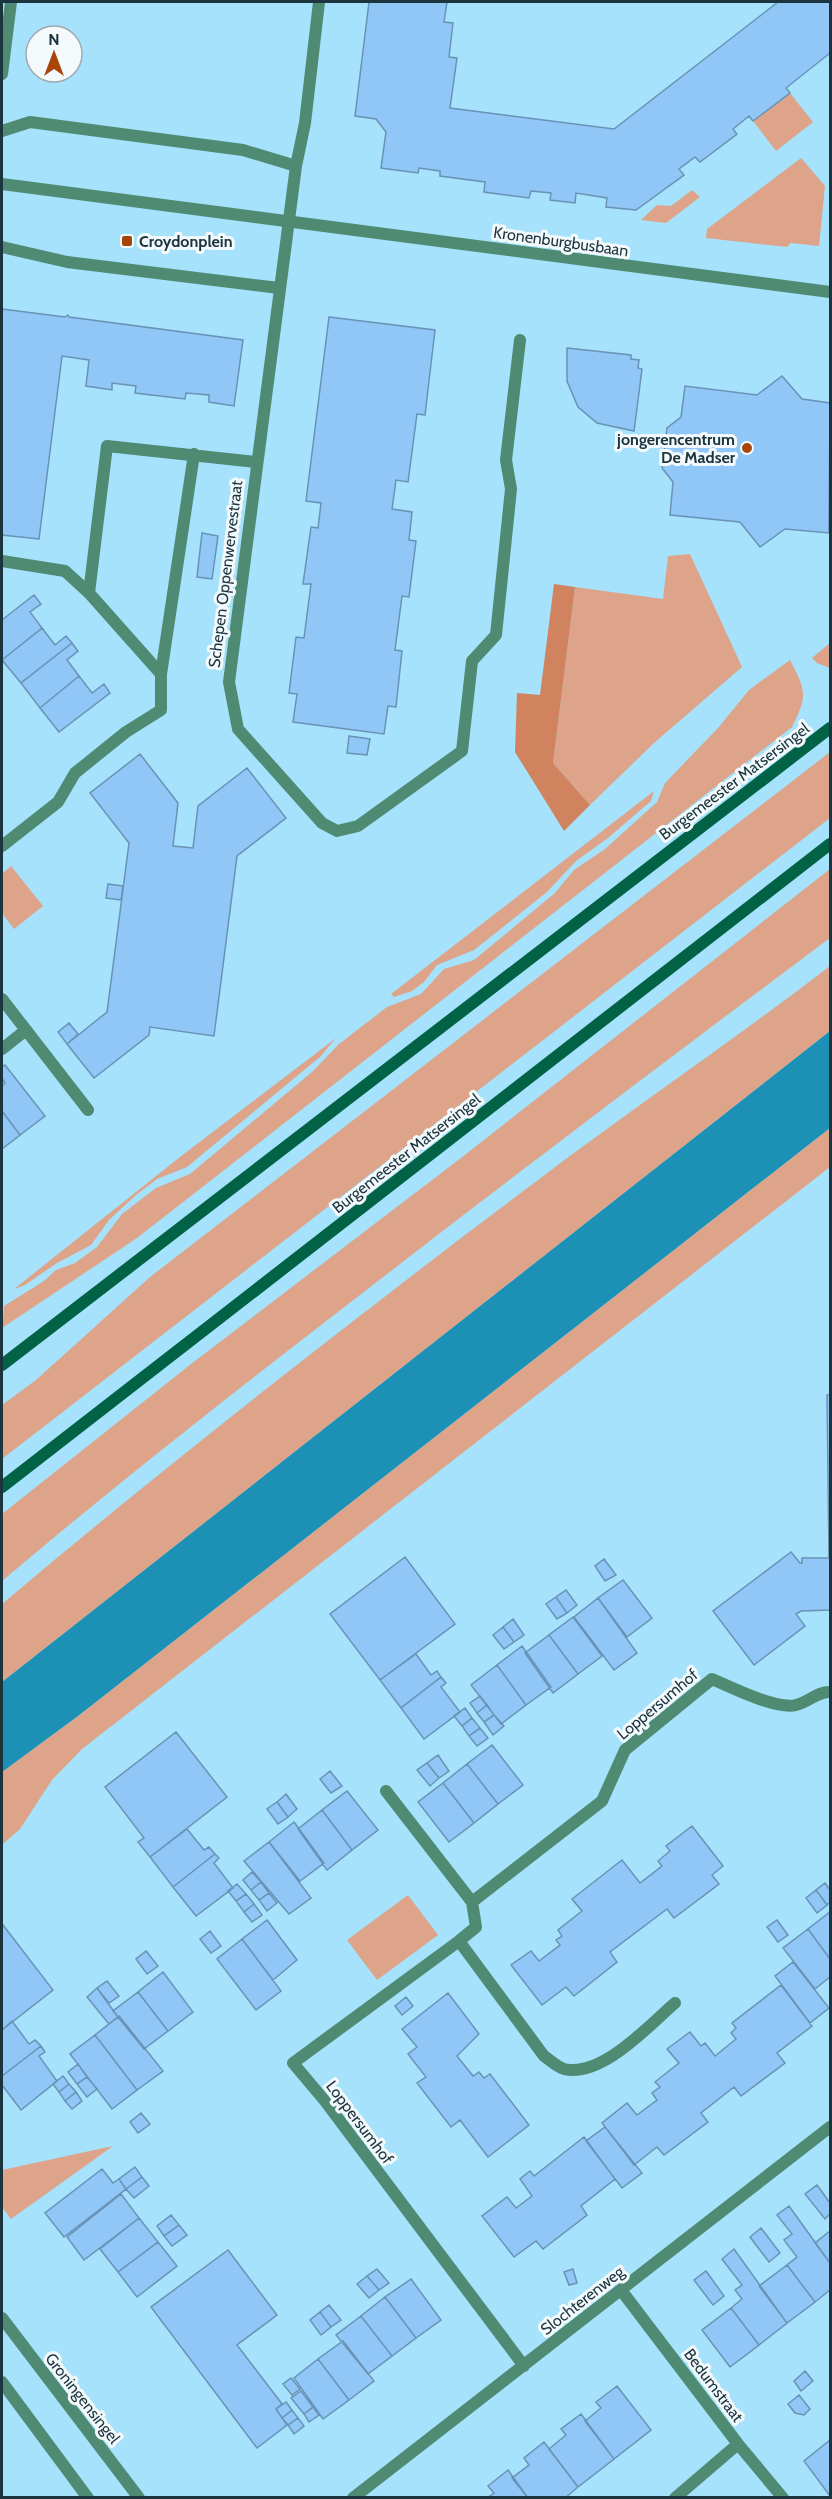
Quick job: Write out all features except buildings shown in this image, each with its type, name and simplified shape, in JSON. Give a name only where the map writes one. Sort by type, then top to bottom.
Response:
[{"type":"main road","name":"Burgemeester Matsersingel","points":[[2,1365],[831,728]]},
{"type":"main road","name":"Burgemeester Matsersingel","points":[[2,1487],[831,844]]},
{"type":"street","points":[[2,74],[11,2]]},
{"type":"street","points":[[2,184],[288,220],[305,123],[319,2]]},
{"type":"street","points":[[2,131],[30,122],[243,150],[296,166]]},
{"type":"street","name":"Schepen Oppenwervestraat","points":[[288,220],[229,682],[238,729],[322,823],[337,831],[358,826],[462,751],[472,661],[495,635],[511,489],[506,460],[520,340]]},
{"type":"street","name":"Kronenburgbusbaan","points":[[288,220],[543,256],[831,292]]},
{"type":"street","points":[[2,247],[67,262],[279,288]]},
{"type":"street","name":"Schepen Oppenwervestraat","points":[[89,593],[107,446],[256,462]]},
{"type":"street","points":[[2,846],[58,802],[75,773],[126,732],[161,710],[160,674],[194,454]]},
{"type":"street","points":[[2,561],[65,571],[89,593],[160,674]]},
{"type":"street","points":[[2,999],[88,1110]]},
{"type":"street","points":[[2,1049],[26,1030]]},
{"type":"street","name":"Loppersumhof","points":[[524,2366],[325,2101],[293,2063],[476,1928],[472,1902],[602,1800],[625,1750],[712,1679],[758,1699],[795,1705],[820,1692],[831,1692]]},
{"type":"street","points":[[386,1791],[472,1902]]},
{"type":"street","points":[[459,1941],[544,2056],[561,2069],[580,2071],[599,2064],[675,2003]]},
{"type":"street","name":"Slochterenweg","points":[[353,2498],[831,2127]]},
{"type":"street","name":"Bedumstraat","points":[[621,2290],[738,2444],[783,2498]]},
{"type":"street","name":"Groningensingel","points":[[2,2318],[139,2498]]},
{"type":"street","points":[[2,2382],[88,2498]]},
{"type":"street","points":[[675,2498],[738,2444]]},
{"type":"shaded area","points":[[790,93],[813,122],[776,151],[753,121]]},
{"type":"shaded area","points":[[801,158],[825,186],[819,246],[791,243],[787,247],[706,238],[707,229]]},
{"type":"shaded area","points":[[692,190],[700,197],[666,223],[641,220],[657,205],[671,206]]},
{"type":"shaded area","points":[[690,554],[742,667],[654,743],[590,805],[553,763],[575,587],[663,599],[668,556]]},
{"type":"shaded area","points":[[554,584],[575,587],[553,763],[590,805],[564,831],[515,752],[517,693],[540,695]]},
{"type":"shaded area","points":[[830,643],[830,668],[817,663],[812,658]]},
{"type":"shaded area","points":[[790,660],[803,693],[801,707],[792,727],[137,1238],[2,1328],[4,1306],[44,1281],[56,1270],[75,1263],[97,1247],[122,1214],[156,1188],[190,1174],[312,1072],[339,1044],[387,1007],[421,994],[444,969],[474,960],[555,893],[574,870],[605,849],[657,802],[665,783],[718,728],[749,690]]},
{"type":"shaded area","points":[[830,752],[830,818],[2,1459],[2,1405],[36,1380],[150,1277]]},
{"type":"shaded area","points":[[654,791],[651,801],[608,838],[576,861],[547,892],[474,950],[437,965],[424,982],[412,991],[394,997],[391,994]]},
{"type":"shaded area","points":[[11,866],[43,906],[14,929],[2,913],[2,874]]},
{"type":"shaded area","points":[[830,869],[830,938],[303,1339],[2,1581],[2,1514],[191,1364],[457,1161]]},
{"type":"shaded area","points":[[830,966],[830,1031],[2,1682],[2,1604],[200,1441],[402,1283],[574,1153]]},
{"type":"shaded area","points":[[336,1038],[320,1057],[187,1167],[157,1179],[136,1195],[109,1220],[91,1245],[57,1263],[25,1285],[14,1289],[180,1157]]},
{"type":"shaded area","points":[[830,1128],[830,1167],[82,1749],[52,1780],[20,1829],[2,1845],[2,1772],[78,1716]]},
{"type":"shaded area","points":[[408,1895],[438,1935],[377,1980],[347,1940]]},
{"type":"shaded area","points":[[113,2146],[11,2219],[2,2207],[2,2170]]},
{"type":"water","points":[[830,1031],[830,1128],[78,1716],[2,1772],[2,1682]]},
{"type":"place","name":"Croydonplein","points":[[127,241]]},
{"type":"place","name":"jongerencentrum De Madser","points":[[747,448]]}]
